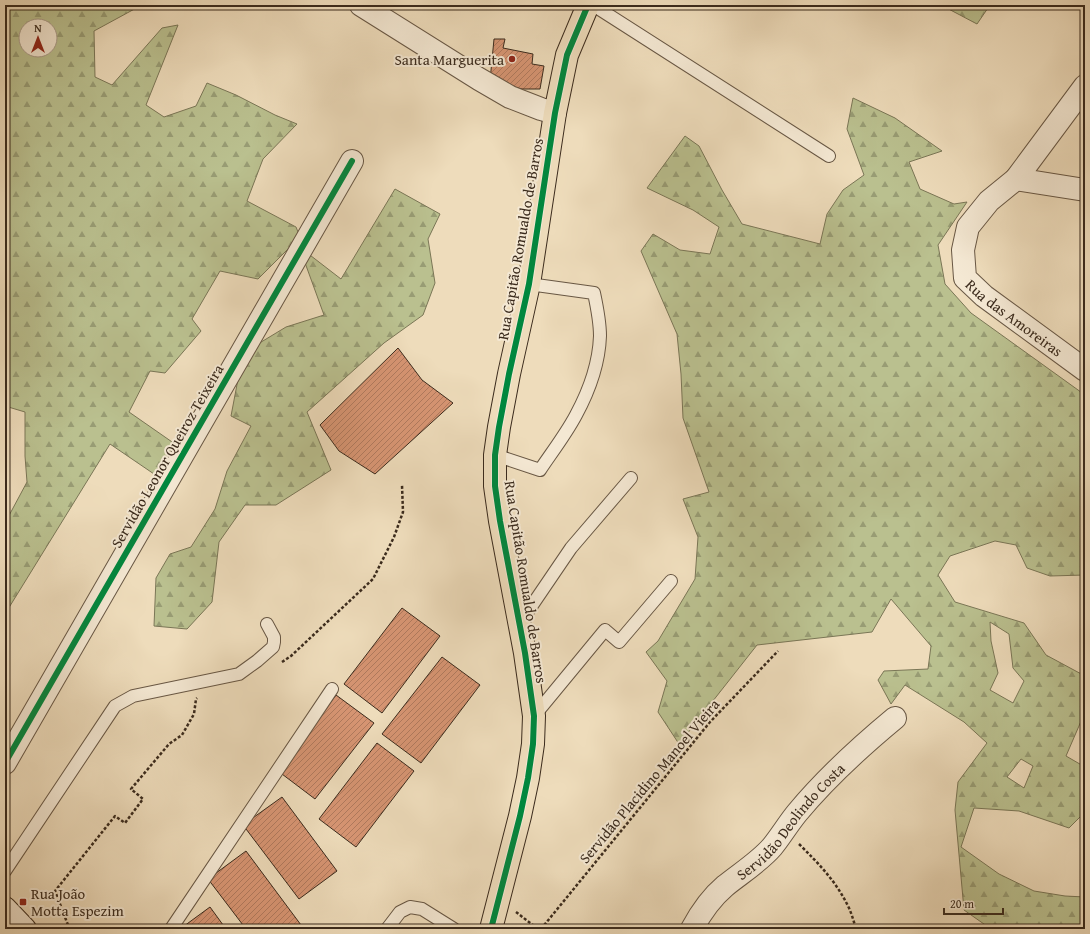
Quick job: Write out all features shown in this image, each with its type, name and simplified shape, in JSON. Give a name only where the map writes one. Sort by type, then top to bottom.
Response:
[{"type":"main road","name":"Rua Capitão Romualdo de Barros","points":[[491,929],[520,816],[528,778],[533,744],[534,716],[520,623],[500,521],[495,486],[495,455],[508,381],[529,284],[555,113],[567,55],[588,5]]},
{"type":"street","points":[[361,5],[510,97],[555,113]]},
{"type":"street","name":"Rua das Amoreiras","points":[[1085,86],[1016,179],[989,201],[968,227],[963,250],[965,278],[984,296],[1085,370]]},
{"type":"street","name":"Servidão Leonor Queiroz Teixeira","points":[[5,763],[352,161]]},
{"type":"street","points":[[1016,179],[1085,190]]},
{"type":"street","name":"Servidão Deolindo Costa","points":[[692,929],[708,904],[724,887],[772,848],[797,813],[824,784],[863,744],[895,718]]},
{"type":"street","points":[[5,908],[25,929]]},
{"type":"lane","points":[[593,5],[829,156]]},
{"type":"lane","points":[[495,455],[540,470],[576,416],[588,392],[596,360],[600,336],[599,315],[594,293],[529,284]]},
{"type":"lane","points":[[520,623],[571,548],[631,478]]},
{"type":"lane","points":[[534,716],[606,630],[619,642],[671,581]]},
{"type":"lane","points":[[5,871],[115,706],[133,696],[239,674],[273,647],[274,637],[267,624]]},
{"type":"lane","points":[[171,929],[332,689]]},
{"type":"lane","points":[[387,929],[400,912],[410,908],[422,909],[454,929]]},
{"type":"path","points":[[68,925],[55,891],[115,816],[125,823],[143,799],[131,789]]},
{"type":"path","points":[[785,830],[822,866],[836,885],[850,909],[856,929]]},
{"type":"green space","points":[[5,5],[140,5],[94,31],[95,77],[112,85],[162,28],[178,25],[146,105],[164,117],[196,106],[207,83],[297,124],[263,159],[247,201],[296,227],[306,252],[341,279],[395,189],[440,214],[428,239],[435,283],[423,315],[384,343],[307,412],[331,470],[276,505],[245,505],[219,542],[212,602],[187,629],[154,626],[156,578],[170,554],[191,547],[215,509],[227,471],[251,426],[231,416],[243,353],[286,327],[324,315],[300,249],[289,248],[258,279],[220,271],[192,319],[201,331],[165,373],[150,371],[129,412],[175,444],[154,474],[110,444],[5,614],[5,523],[27,482],[25,456],[25,412],[5,406]]},
{"type":"green space","points":[[941,5],[990,5],[977,24]]},
{"type":"green space","points":[[853,98],[895,118],[942,151],[909,162],[920,189],[954,204],[967,202],[938,245],[945,284],[971,313],[1085,395],[1085,575],[1050,576],[1027,568],[1016,545],[995,541],[950,556],[938,575],[955,602],[1024,623],[1046,655],[1085,676],[1085,712],[1066,756],[1085,767],[1085,812],[1069,828],[1019,811],[974,808],[961,847],[999,874],[1034,891],[1065,896],[1085,897],[1085,929],[991,929],[964,910],[955,810],[958,782],[987,743],[964,722],[905,685],[891,704],[878,680],[884,671],[928,669],[931,646],[891,599],[872,632],[757,645],[679,744],[658,712],[667,681],[646,652],[658,641],[695,579],[698,537],[683,499],[709,492],[683,418],[677,334],[641,251],[653,234],[680,250],[710,254],[719,227],[693,210],[647,188],[685,136],[699,146],[742,224],[820,244],[827,214],[843,190],[864,175],[847,129]],"holes":[[[990,622],[1009,634],[1013,668],[1024,681],[1013,703],[990,690],[998,673],[991,641]],[[1021,759],[1033,766],[1024,788],[1007,777]]]},
{"type":"building","name":"Santa Marguerita","points":[[494,39],[505,39],[503,48],[533,54],[532,64],[544,66],[540,89],[522,89],[490,81]]},
{"type":"building","points":[[398,348],[422,380],[453,403],[375,474],[339,451],[320,425]]},
{"type":"building","points":[[402,608],[440,636],[382,713],[344,684]]},
{"type":"building","points":[[442,657],[480,685],[421,763],[382,734]]},
{"type":"building","points":[[336,695],[374,723],[315,799],[278,771]]},
{"type":"building","points":[[377,743],[414,771],[356,847],[319,819]]},
{"type":"building","points":[[282,797],[337,871],[299,899],[243,825]]},
{"type":"building","points":[[246,851],[301,925],[296,929],[246,929],[208,879]]},
{"type":"building","points":[[210,907],[226,929],[180,929]]},
{"type":"cycle path","points":[[491,929],[520,816],[528,778],[533,744],[534,716],[525,653],[500,521],[495,486],[495,455],[509,374],[529,284],[555,113],[567,55],[588,5]]},
{"type":"cycle path","points":[[5,763],[352,161]]},
{"type":"place","name":"Santa Marguerita","points":[[512,59]]},
{"type":"place","name":"Rua João Motta Espezim","points":[[23,902]]}]
